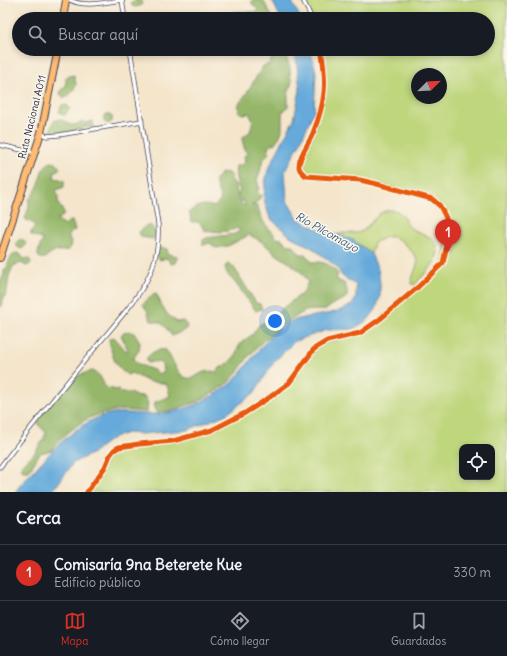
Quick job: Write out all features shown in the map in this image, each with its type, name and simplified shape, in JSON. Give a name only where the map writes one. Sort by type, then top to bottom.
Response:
[{"type":"main road","points":[[65,12],[66,0]]},
{"type":"main road","name":"Ruta Nacional A011","points":[[0,258],[41,133],[57,56]]},
{"type":"street","points":[[70,0],[76,3],[86,4],[122,0],[125,12]]},
{"type":"street","points":[[303,0],[309,12]]},
{"type":"street","points":[[0,467],[55,396],[132,303],[151,270],[158,248],[158,224],[131,56]]},
{"type":"street","points":[[87,492],[105,467],[114,450],[132,445],[173,441],[212,430],[245,413],[289,383],[314,349],[327,341],[360,333],[380,319],[418,287],[443,263],[447,244],[446,218],[440,206],[432,200],[372,182],[306,176],[301,172],[299,167],[300,160],[313,135],[319,119],[326,90],[322,56]]},
{"type":"street","points":[[41,133],[47,136],[59,135],[142,121]]},
{"type":"street","points":[[0,146],[35,153]]},
{"type":"green space","points":[[139,0],[142,4],[140,6],[132,6],[131,2]]},
{"type":"green space","points":[[252,0],[263,0],[269,12],[257,12],[258,9],[252,4]]},
{"type":"green space","points":[[303,0],[507,0],[507,492],[87,492],[110,455],[119,447],[173,441],[212,430],[245,413],[289,383],[314,349],[320,344],[360,333],[380,319],[443,263],[447,232],[443,212],[432,199],[377,184],[306,176],[301,172],[300,160],[313,135],[325,90],[322,56],[495,56],[495,12],[309,12]]},
{"type":"green space","points":[[240,11],[257,12],[233,12]]},
{"type":"green space","points":[[272,56],[286,56],[290,68],[290,76],[292,81],[288,95],[288,106],[282,113],[282,130],[280,136],[274,144],[268,147],[269,153],[263,160],[257,179],[259,188],[257,192],[261,196],[257,202],[251,206],[255,205],[258,207],[263,221],[276,238],[282,239],[288,245],[293,245],[300,254],[305,254],[312,262],[320,262],[333,268],[338,274],[336,279],[345,284],[347,296],[326,310],[305,311],[280,326],[249,356],[229,382],[216,391],[191,404],[170,411],[156,412],[154,408],[155,402],[170,396],[167,385],[147,381],[131,373],[128,375],[119,368],[114,359],[109,339],[114,337],[126,351],[128,350],[121,335],[128,331],[133,332],[137,336],[140,343],[139,350],[133,359],[139,364],[159,374],[163,372],[162,364],[159,362],[148,363],[146,360],[147,357],[157,350],[166,350],[177,370],[186,378],[192,378],[204,372],[217,372],[220,368],[229,363],[235,356],[242,342],[253,334],[259,325],[271,319],[303,293],[308,282],[302,273],[297,269],[262,242],[249,235],[228,246],[216,248],[210,243],[203,245],[203,240],[207,238],[235,234],[240,230],[237,228],[221,232],[204,230],[200,223],[192,222],[189,212],[201,206],[207,205],[214,207],[221,200],[215,181],[220,174],[226,172],[232,176],[231,179],[235,184],[240,203],[246,206],[244,201],[241,202],[238,194],[240,191],[236,179],[235,169],[236,166],[245,162],[244,156],[249,153],[245,151],[242,139],[250,132],[253,121],[249,113],[243,114],[239,112],[238,105],[263,66],[270,64]]},
{"type":"green space","points":[[74,75],[76,84],[73,91],[69,96],[64,98],[60,94],[66,85],[66,77]]},
{"type":"green space","points":[[62,105],[70,108],[65,115],[62,115],[59,112]]},
{"type":"green space","points":[[106,115],[110,115],[112,119],[110,123],[106,123],[104,121],[104,117]]},
{"type":"green space","points":[[60,119],[72,125],[82,121],[85,123],[93,121],[94,127],[84,127],[82,130],[77,129],[71,132],[67,131],[65,133],[52,134],[50,131],[54,121]]},
{"type":"green space","points":[[51,162],[56,163],[60,168],[55,172],[54,178],[64,180],[64,187],[56,190],[58,204],[64,212],[63,216],[57,219],[64,226],[69,221],[72,221],[75,230],[68,235],[71,243],[69,250],[52,252],[45,258],[40,258],[38,256],[38,252],[43,240],[31,235],[31,232],[35,227],[34,224],[25,219],[29,207],[29,199],[38,187],[43,170],[46,165]]},
{"type":"green space","points":[[387,210],[398,211],[401,213],[406,223],[412,229],[429,237],[438,249],[434,262],[415,285],[412,284],[412,279],[418,262],[410,249],[401,241],[391,237],[383,238],[374,243],[371,254],[353,240],[336,235],[363,231],[379,214]]},
{"type":"green space","points":[[147,225],[152,227],[155,231],[156,234],[153,239],[141,237],[139,232]]},
{"type":"green space","points":[[19,240],[23,240],[25,244],[23,248],[19,248],[17,246],[17,242]]},
{"type":"green space","points":[[160,248],[167,249],[168,254],[177,256],[175,263],[171,264],[167,258],[160,260],[156,256],[157,250]]},
{"type":"green space","points":[[16,253],[20,254],[24,259],[29,258],[31,263],[27,266],[21,263],[13,266],[9,276],[7,290],[0,308],[0,281],[10,259]]},
{"type":"green space","points":[[228,263],[233,266],[256,303],[260,304],[262,309],[256,311],[228,275],[225,267]]},
{"type":"green space","points":[[156,293],[163,308],[169,316],[177,322],[183,321],[187,326],[187,329],[172,336],[161,323],[151,321],[147,310],[143,305],[145,301]]},
{"type":"green space","points":[[92,371],[99,376],[106,388],[118,390],[121,393],[131,393],[137,397],[143,396],[148,403],[146,412],[124,410],[113,411],[94,416],[83,421],[59,440],[52,450],[40,453],[29,471],[23,471],[21,468],[22,464],[33,455],[46,433],[39,426],[37,420],[61,391],[79,375]]},
{"type":"water","points":[[272,0],[291,0],[297,12],[278,12]]},
{"type":"water","name":"Río Pilcomayo","points":[[296,56],[312,56],[316,72],[314,111],[299,145],[285,171],[287,201],[298,219],[318,229],[353,240],[371,254],[378,269],[380,283],[380,297],[376,309],[368,320],[353,329],[327,330],[295,341],[274,362],[254,393],[227,414],[187,430],[141,434],[127,433],[114,437],[91,454],[73,463],[52,492],[15,492],[63,441],[82,426],[104,415],[116,413],[161,413],[190,407],[201,402],[230,384],[267,340],[280,328],[296,320],[335,312],[350,305],[355,300],[356,285],[342,276],[337,267],[314,249],[290,236],[270,218],[264,200],[265,183],[268,170],[294,119],[300,90]]},
{"type":"cycle path","points":[[87,492],[105,467],[114,450],[119,447],[173,441],[212,430],[245,413],[289,383],[314,349],[327,341],[360,333],[380,319],[418,287],[443,263],[447,244],[446,218],[440,206],[432,199],[360,180],[306,176],[301,172],[299,167],[300,159],[313,133],[323,101],[325,82],[322,56]]},
{"type":"place","name":"Comisaría 9na Beterete Kue","points":[[448,252]]}]
